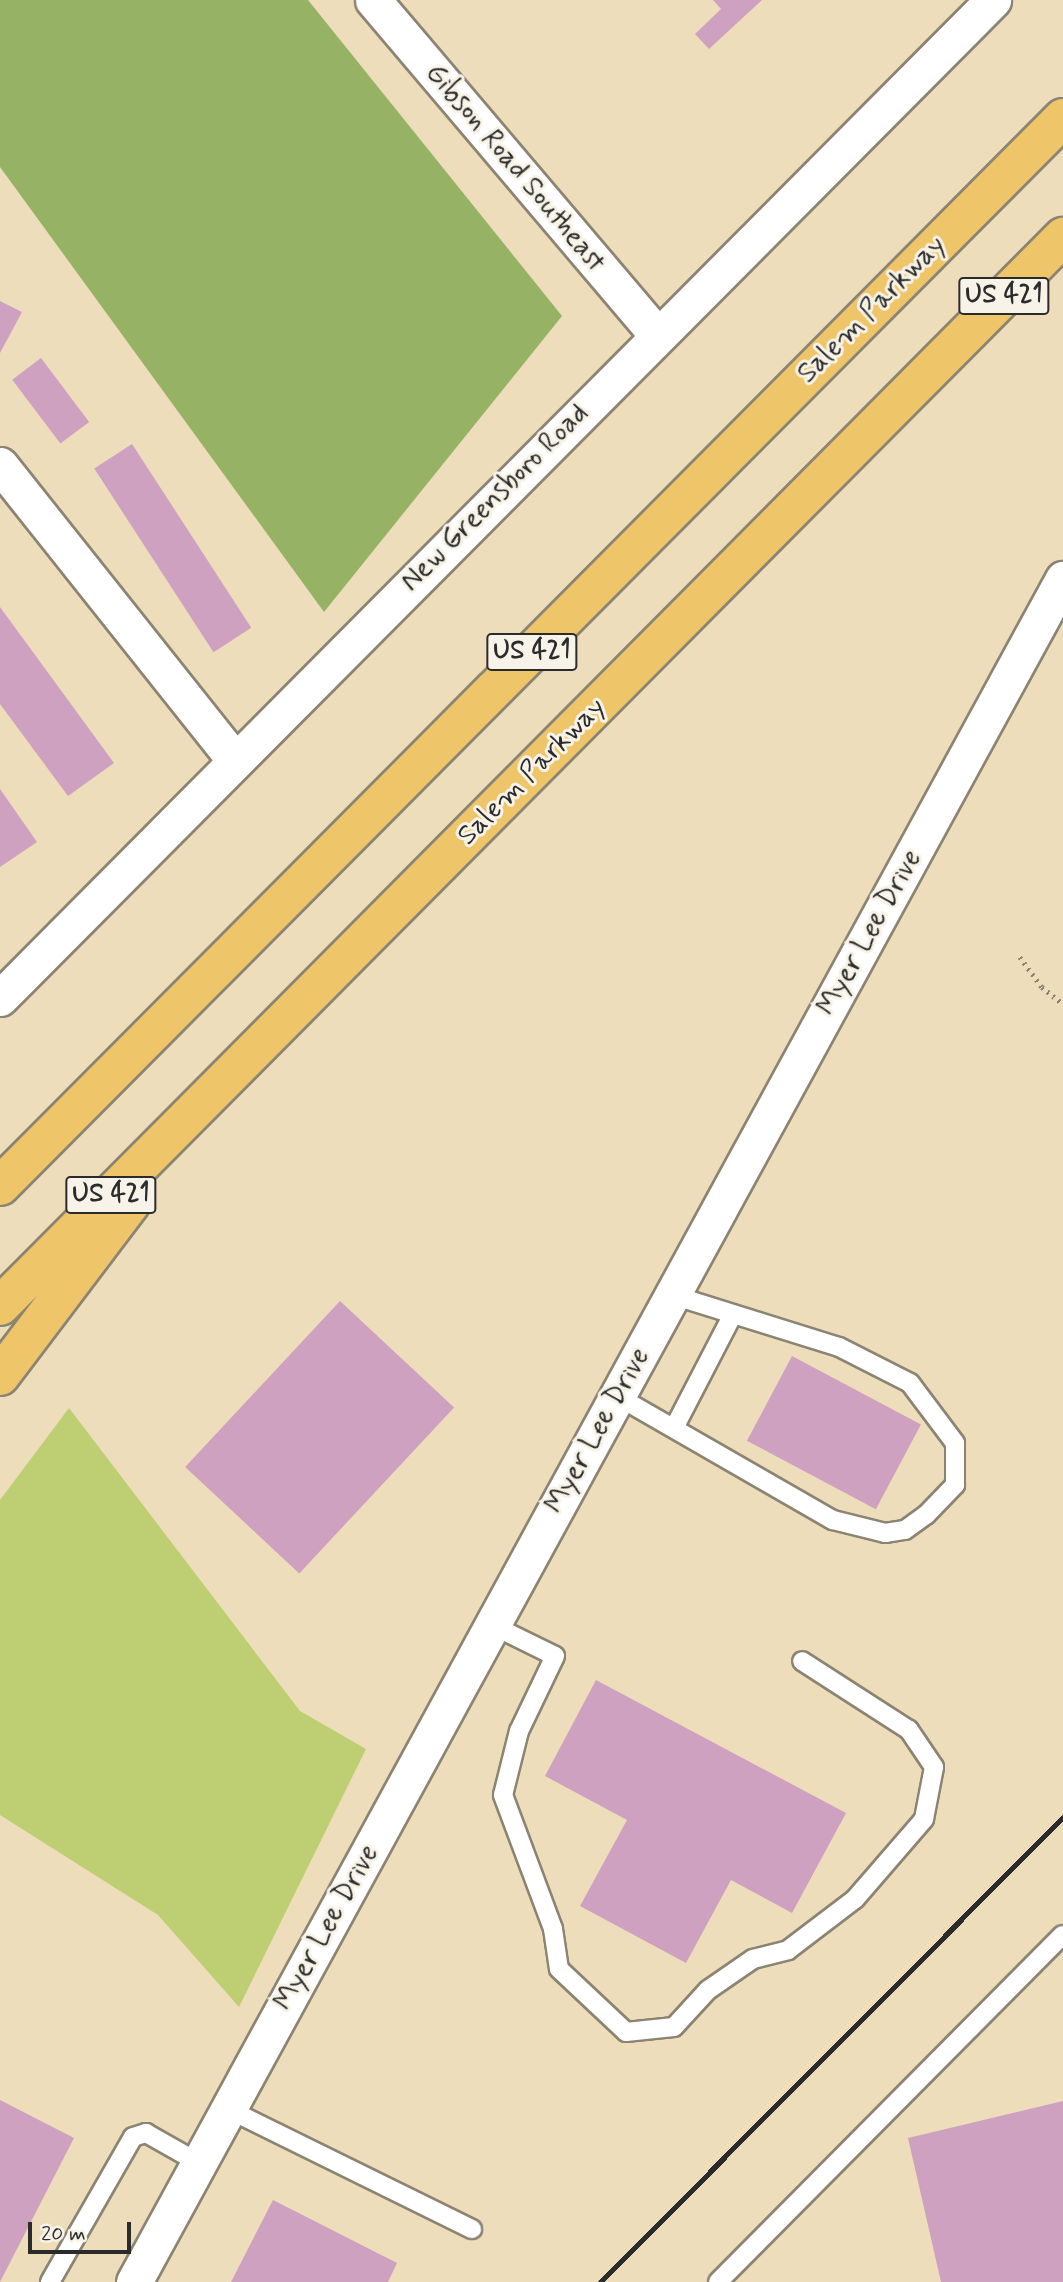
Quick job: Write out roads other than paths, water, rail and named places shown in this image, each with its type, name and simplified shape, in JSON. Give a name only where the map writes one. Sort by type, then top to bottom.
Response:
[{"type":"highway","name":"Salem Parkway","points":[[0,1186],[1063,118]]},
{"type":"highway","name":"Salem Parkway","points":[[0,1306],[1063,237]]},
{"type":"highway","points":[[0,1376],[221,1084]]},
{"type":"street","name":"Gibson Road Southeast","points":[[373,0],[657,335]]},
{"type":"street","name":"New Greensboro Road","points":[[6,980],[235,760],[993,0]]},
{"type":"street","points":[[0,465],[235,760]]},
{"type":"street","name":"Myer Lee Drive","points":[[134,2282],[1063,579]]},
{"type":"lane","points":[[617,1396],[833,1520],[885,1533],[905,1530],[926,1515],[955,1485],[955,1443],[910,1383],[839,1348],[672,1295]]},
{"type":"lane","points":[[674,1428],[733,1314]]},
{"type":"lane","points":[[492,1625],[555,1656],[519,1731],[503,1795],[553,1929],[559,1969],[626,2032],[674,2027],[708,1990],[753,1959],[788,1950],[855,1899],[924,1819],[934,1766],[909,1730],[802,1661]]},
{"type":"lane","points":[[718,2282],[1063,1935]]},
{"type":"lane","points":[[228,2109],[472,2229]]},
{"type":"lane","points":[[50,2282],[133,2137],[146,2133],[199,2163]]},
{"type":"railway","points":[[600,2282],[1063,1817]]}]
